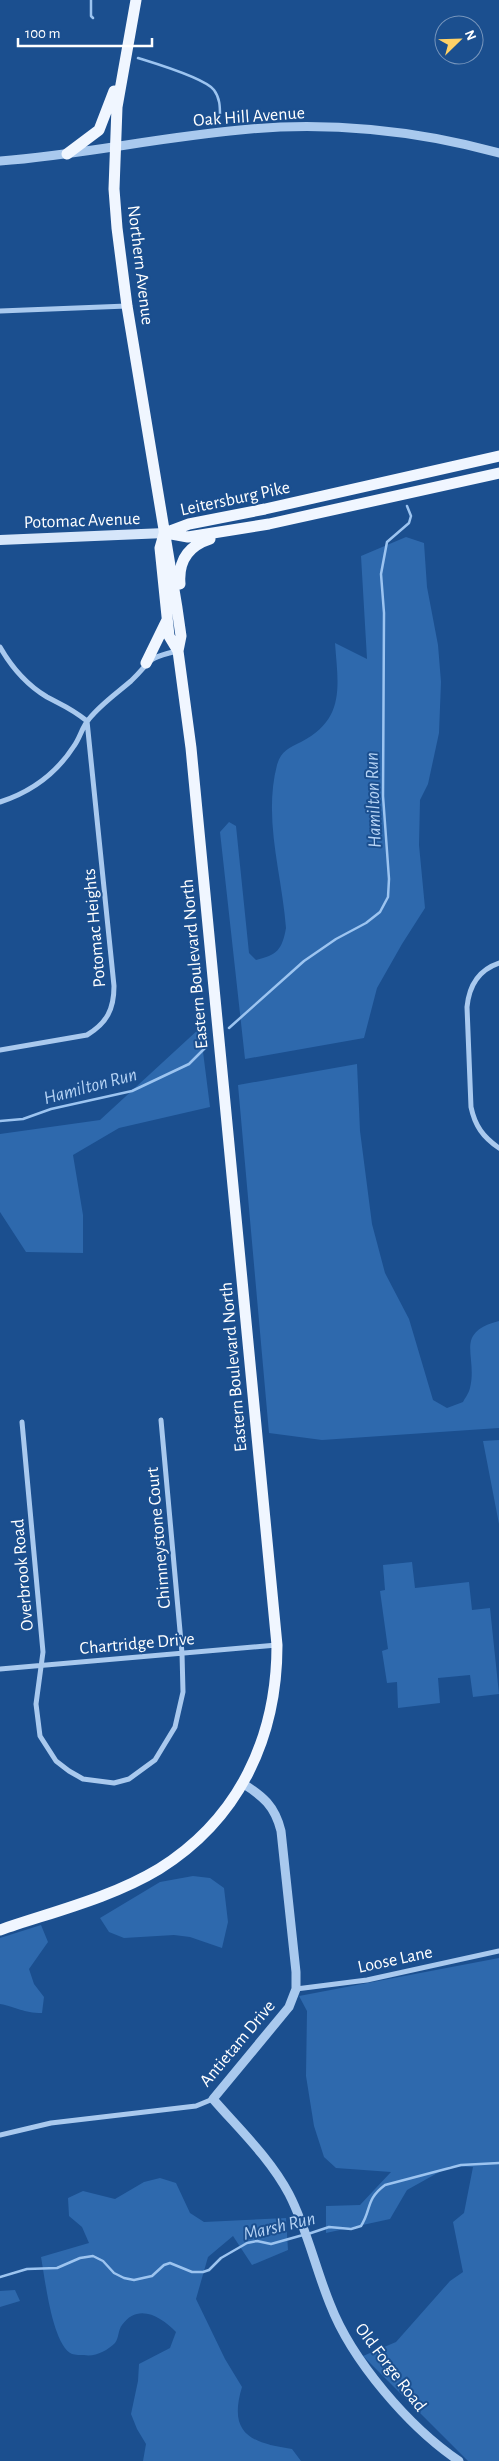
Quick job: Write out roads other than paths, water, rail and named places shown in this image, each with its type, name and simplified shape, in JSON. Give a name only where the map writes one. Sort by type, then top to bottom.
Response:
[{"type":"main road","name":"Northern Avenue","points":[[136,0],[117,107],[114,148],[117,228],[127,306],[165,533]]},
{"type":"main road","points":[[67,154],[99,130],[104,121],[125,59]]},
{"type":"main road","name":"Leitersburg Pike","points":[[165,533],[189,524],[266,510],[499,456]]},
{"type":"main road","name":"Leitersburg Pike","points":[[165,533],[188,537],[269,524],[499,473]]},
{"type":"main road","points":[[177,608],[181,601],[179,574],[183,557],[196,543],[269,524]]},
{"type":"main road","name":"Potomac Avenue","points":[[0,540],[165,533]]},
{"type":"main road","name":"Eastern Boulevard North","points":[[0,1930],[112,1891],[158,1869],[206,1832],[227,1807],[254,1763],[267,1731],[277,1674],[277,1645],[191,748],[178,651],[181,636],[165,533]]},
{"type":"main road","name":"Eastern Boulevard North","points":[[165,533],[160,548],[167,618],[169,636],[178,651]]},
{"type":"main road","points":[[146,662],[167,618]]},
{"type":"street","name":"Oak Hill Avenue","points":[[0,161],[114,148],[242,129],[321,128],[407,134],[499,153]]},
{"type":"street","points":[[0,310],[127,306]]},
{"type":"street","points":[[0,647],[20,676],[37,690],[71,707],[87,720]]},
{"type":"street","points":[[0,802],[30,790],[49,776],[65,760],[87,720],[134,678],[146,662],[153,657],[178,651]]},
{"type":"street","name":"Potomac Heights","points":[[0,1050],[87,1035],[97,1028],[111,1010],[114,986],[87,720]]},
{"type":"street","points":[[499,963],[486,969],[478,976],[468,995],[467,1007],[471,1106],[474,1122],[480,1131],[499,1148]]},
{"type":"street","name":"Chimneystone Court","points":[[161,1420],[182,1653]]},
{"type":"street","name":"Overbrook Road","points":[[22,1422],[43,1652],[42,1666]]},
{"type":"street","name":"Chartridge Drive","points":[[0,1670],[277,1645]]},
{"type":"street","points":[[42,1666],[36,1704],[37,1721],[47,1749],[56,1761],[83,1779],[114,1783],[129,1779],[143,1770],[155,1760],[166,1746],[180,1709],[183,1692],[182,1653]]},
{"type":"street","name":"Antietam Drive","points":[[0,2135],[51,2123],[196,2106],[213,2099],[283,2016],[296,1989],[296,1972],[281,1831],[278,1816],[262,1795],[242,1783]]},
{"type":"street","name":"Loose Lane","points":[[296,1989],[368,1980],[499,1950]]},
{"type":"street","name":"Old Forge Road","points":[[213,2099],[275,2172],[287,2191],[310,2242],[330,2303],[349,2342],[395,2403],[414,2424],[439,2448],[458,2461]]},
{"type":"street","points":[[439,2448],[451,2461]]},
{"type":"waterway","name":"Hamilton Run","points":[[91,0],[91,16],[93,18]]},
{"type":"waterway","name":"Hamilton Run","points":[[138,58],[179,71],[209,85],[217,96],[220,116]]},
{"type":"waterway","name":"Hamilton Run","points":[[229,1028],[304,961],[336,939],[366,923],[380,912],[388,897],[389,879],[383,796],[384,613],[381,574],[387,542],[409,523],[411,516],[407,506]]},
{"type":"waterway","name":"Hamilton Run","points":[[0,1121],[23,1119],[51,1109],[132,1091],[189,1064],[206,1047]]},
{"type":"waterway","name":"Marsh Run","points":[[308,2234],[329,2227],[351,2229],[361,2226],[374,2195],[385,2185],[461,2165],[499,2163]]},
{"type":"waterway","name":"Marsh Run","points":[[0,2277],[27,2269],[57,2268],[80,2258],[93,2256],[103,2261],[114,2273],[134,2280],[152,2276],[164,2265],[170,2263],[192,2272],[203,2272],[209,2270],[221,2258],[247,2243],[257,2241],[271,2244],[303,2235]]}]
